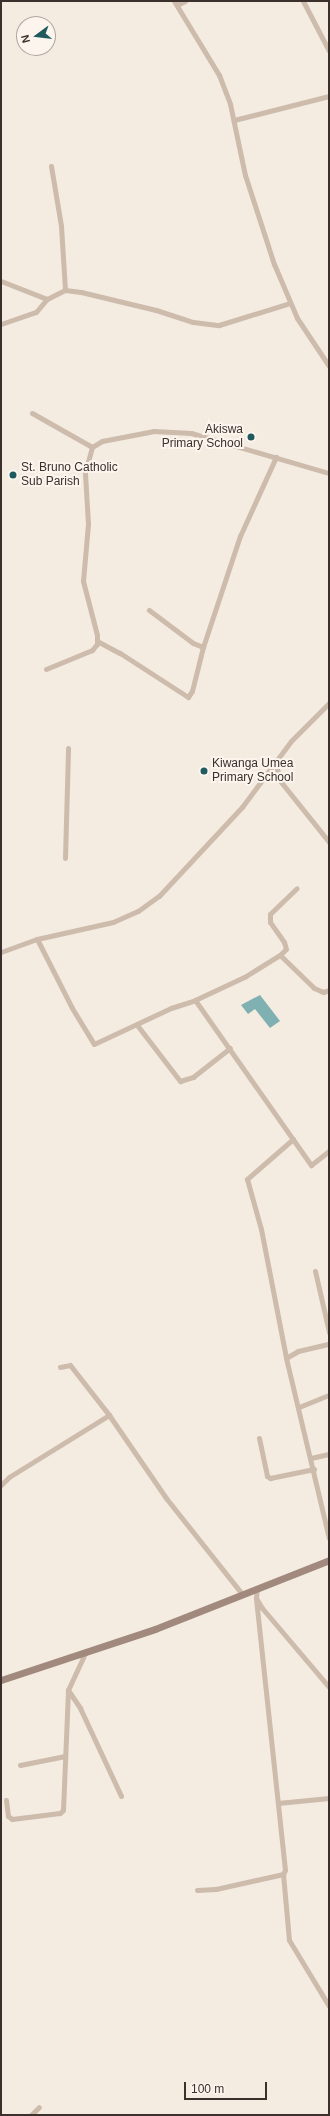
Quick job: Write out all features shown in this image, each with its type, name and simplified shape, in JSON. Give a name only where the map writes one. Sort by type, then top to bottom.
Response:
[{"type":"street","points":[[185,1],[176,3],[219,75],[234,120],[254,203],[290,303],[306,333],[329,364]]},
{"type":"street","points":[[303,1],[329,51]]},
{"type":"street","points":[[234,120],[329,96]]},
{"type":"street","points":[[51,166],[61,226],[65,290]]},
{"type":"street","points":[[1,281],[47,299]]},
{"type":"street","points":[[1,324],[36,312],[47,299],[65,290],[115,299],[193,322],[219,325],[290,303]]},
{"type":"street","points":[[32,413],[92,447]]},
{"type":"street","points":[[46,669],[92,650],[97,641],[83,581],[88,524],[85,473],[92,447],[102,441],[121,437],[174,431],[190,432],[329,473]]},
{"type":"street","points":[[97,641],[120,653],[188,697],[192,691],[203,647],[240,536],[276,457]]},
{"type":"street","points":[[149,610],[193,643],[203,647]]},
{"type":"street","points":[[1,952],[37,939],[113,922],[138,911],[159,896],[242,807],[291,741],[329,702]]},
{"type":"street","points":[[65,858],[68,748]]},
{"type":"street","points":[[275,763],[281,782],[329,842]]},
{"type":"street","points":[[37,939],[42,954],[94,1044],[246,976],[280,955],[286,949],[284,942],[270,922],[270,914],[297,888]]},
{"type":"street","points":[[280,955],[314,988],[322,992],[329,990]]},
{"type":"street","points":[[195,1000],[311,1165],[329,1151]]},
{"type":"street","points":[[137,1025],[180,1081],[193,1077],[230,1048]]},
{"type":"street","points":[[293,1139],[247,1179],[261,1229],[286,1358],[314,1469],[329,1538]]},
{"type":"street","points":[[315,1271],[329,1332]]},
{"type":"street","points":[[286,1358],[298,1351],[329,1344]]},
{"type":"street","points":[[60,1367],[70,1365],[109,1415],[166,1498],[242,1594]]},
{"type":"street","points":[[299,1407],[329,1395]]},
{"type":"street","points":[[1,1485],[9,1477],[109,1415]]},
{"type":"street","points":[[259,1438],[267,1476],[270,1478],[314,1469]]},
{"type":"street","points":[[311,1458],[329,1454]]},
{"type":"street","points":[[1,1680],[155,1629],[329,1560]]},
{"type":"street","points":[[257,1588],[256,1598],[286,1866],[283,1874],[289,1940],[329,2006]]},
{"type":"street","points":[[256,1598],[283,1635],[299,1649],[329,1687]]},
{"type":"street","points":[[6,1800],[10,1819],[60,1813],[64,1807],[68,1690],[86,1651]]},
{"type":"street","points":[[68,1690],[80,1708],[121,1796]]},
{"type":"street","points":[[20,1764],[65,1756]]},
{"type":"street","points":[[278,1803],[329,1798]]},
{"type":"street","points":[[197,1890],[216,1889],[283,1874]]},
{"type":"street","points":[[32,2115],[39,2107]]},
{"type":"water","points":[[260,995],[280,1021],[270,1028],[255,1009],[248,1014],[241,1005]]},
{"type":"place","name":"Akiswa Primary School","points":[[251,437]]},
{"type":"place","name":"St. Bruno Catholic Sub Parish","points":[[13,475]]},
{"type":"place","name":"Kiwanga Umea Primary School","points":[[204,771]]}]
